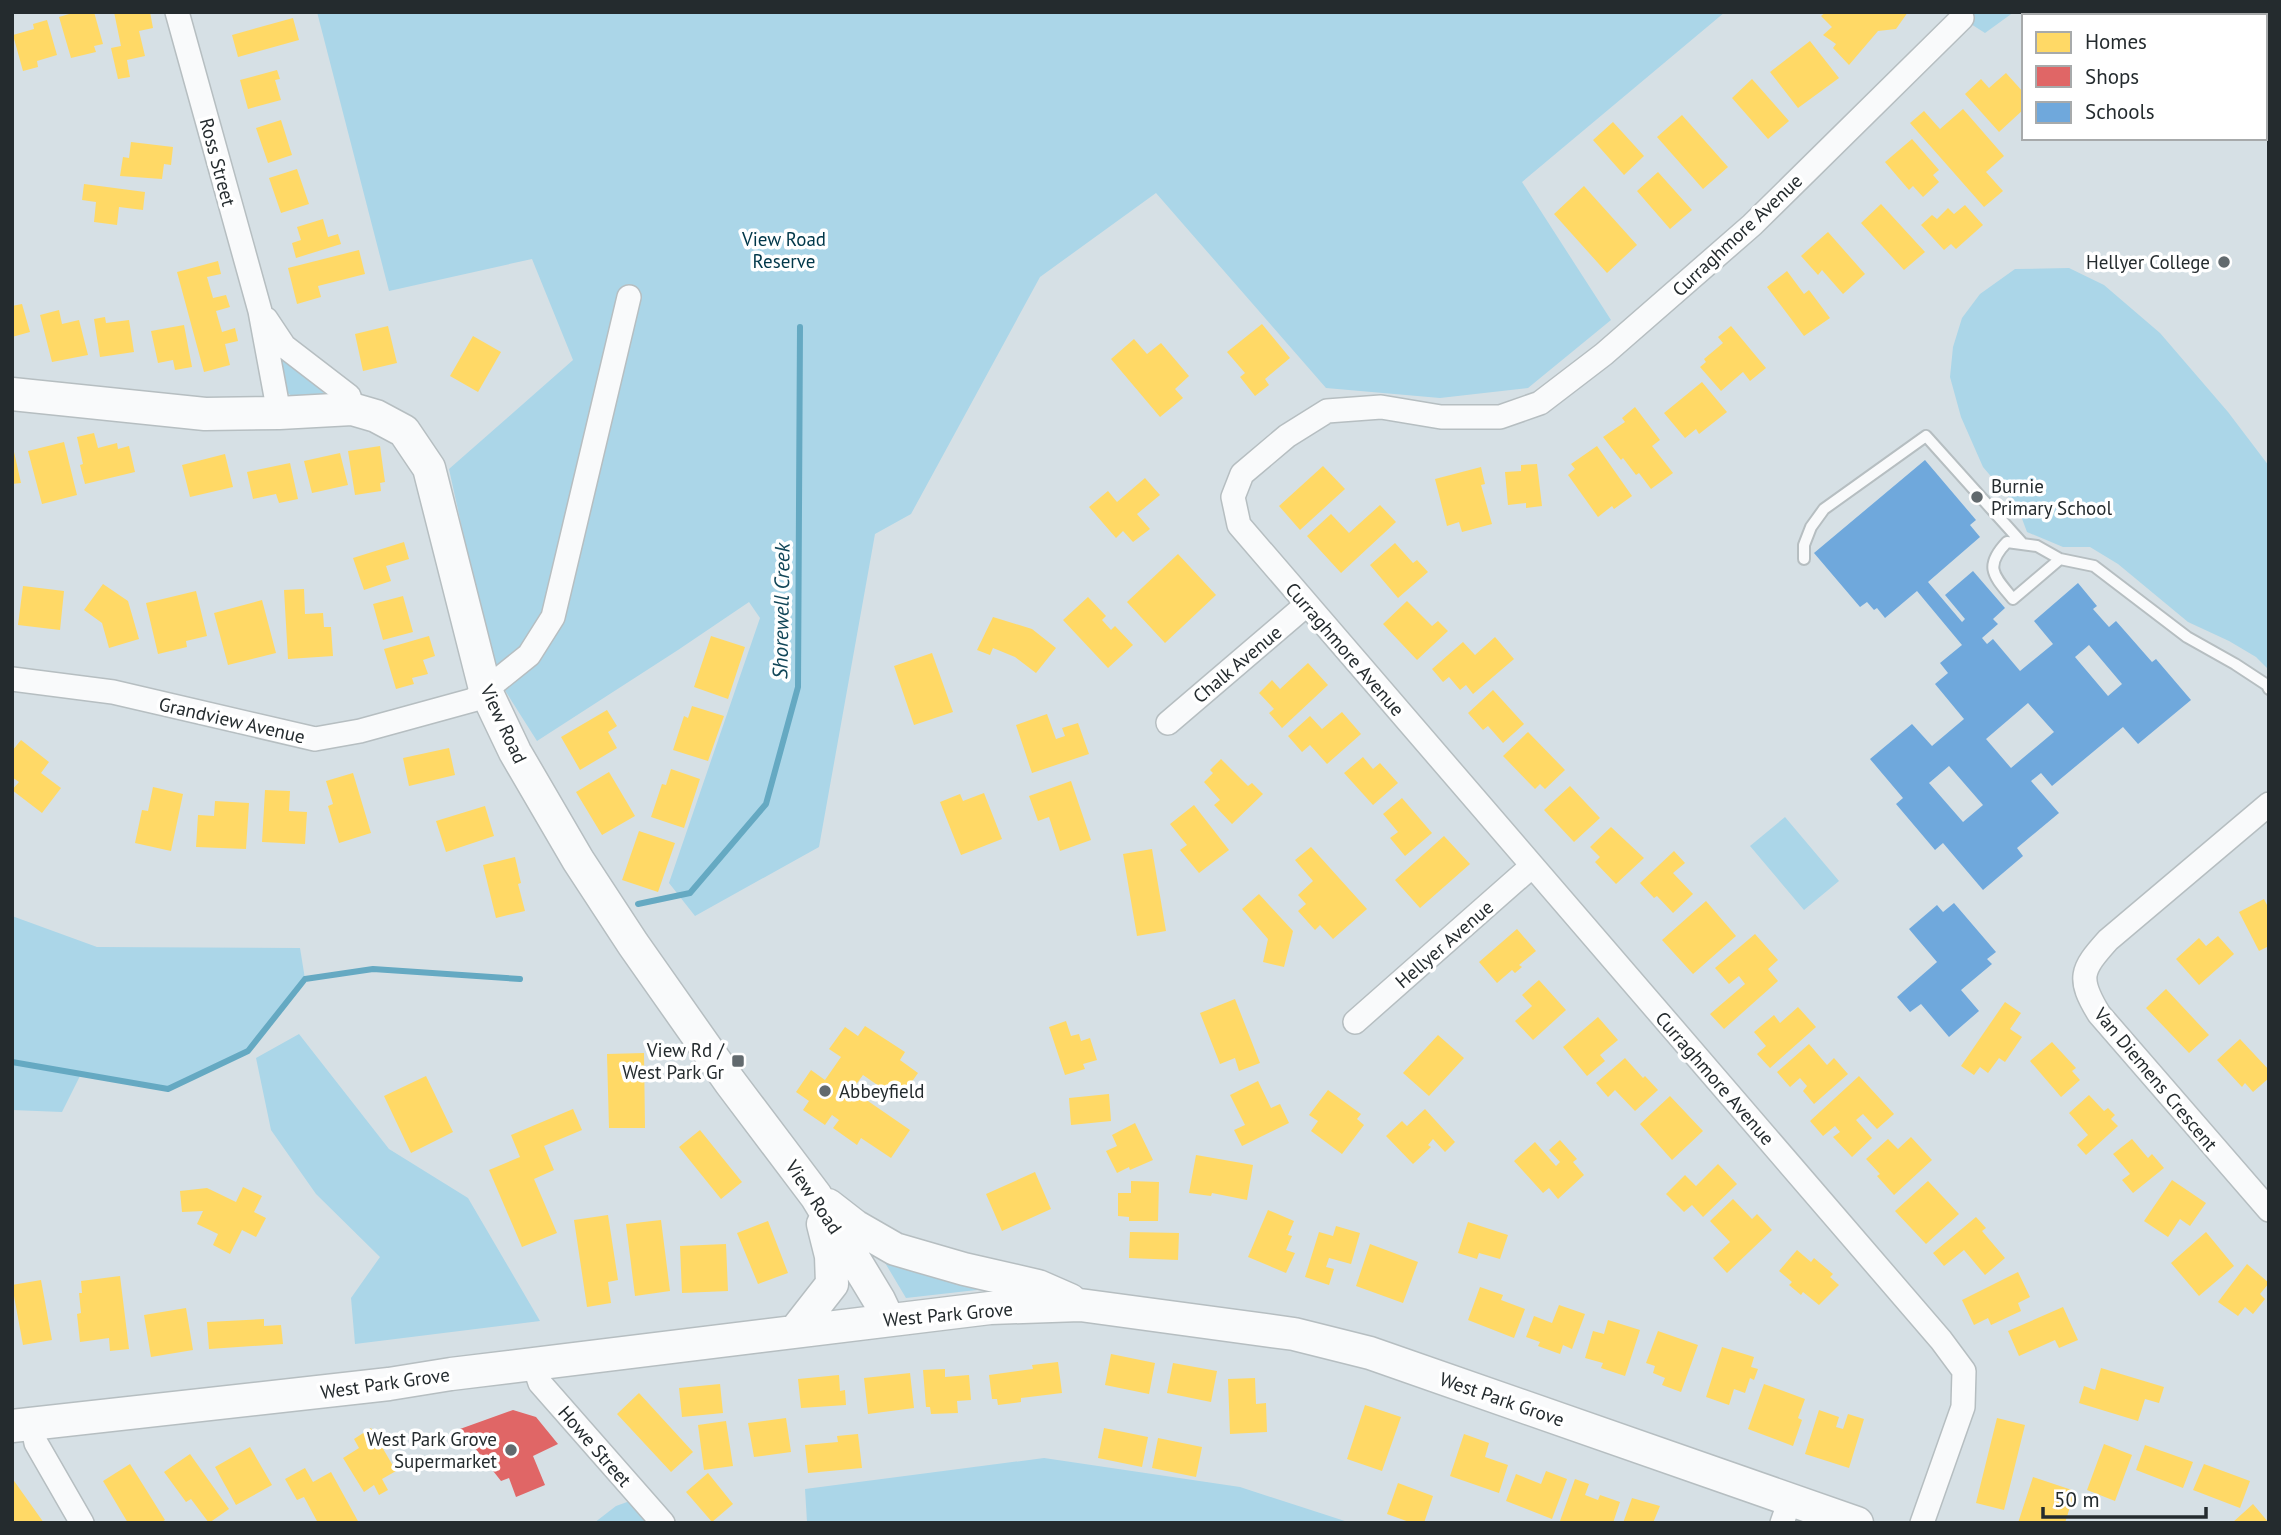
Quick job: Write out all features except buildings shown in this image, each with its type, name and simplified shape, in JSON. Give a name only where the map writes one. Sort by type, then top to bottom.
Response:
[{"type":"street","name":"Ross Street","points":[[177,12],[260,311],[279,413]]},
{"type":"street","name":"Curraghmore Avenue","points":[[1922,1523],[1963,1407],[1964,1371],[1941,1340],[1238,525],[1234,498],[1242,474],[1287,436],[1327,411],[1381,407],[1441,417],[1500,417],[1540,403],[1604,354],[1752,225],[1962,18]]},
{"type":"street","name":"Grandview Avenue","points":[[12,679],[113,692],[315,739],[360,731],[473,700],[529,655],[553,617],[629,297]]},
{"type":"street","name":"Ross Street","points":[[260,311],[284,346],[349,396],[352,409]]},
{"type":"street","name":"View Road","points":[[12,394],[205,414],[352,409],[376,416],[404,431],[429,468],[485,689],[514,752],[578,860],[677,1008],[816,1196],[888,1319]]},
{"type":"street","name":"Chalk Avenue","points":[[1168,723],[1306,605]]},
{"type":"street","name":"Van Diemens Crescent","points":[[2269,804],[2108,940],[2091,958],[2084,973],[2087,994],[2099,1014],[2269,1210]]},
{"type":"street","name":"Hellyer Avenue","points":[[1355,1022],[1532,866]]},
{"type":"street","points":[[816,1196],[855,1226],[895,1249],[1038,1286],[1080,1305]]},
{"type":"street","points":[[796,1330],[832,1284],[831,1256],[816,1196]]},
{"type":"street","name":"West Park Grove","points":[[22,1425],[388,1384],[888,1319],[990,1308],[1080,1305],[1294,1334],[1370,1353],[1786,1511],[1857,1523]]},
{"type":"street","name":"Howe Street","points":[[534,1365],[540,1383],[663,1523]]},
{"type":"street","points":[[22,1425],[36,1443],[82,1523]]},
{"type":"lane","points":[[1804,559],[1804,545],[1811,527],[1825,509],[1926,436],[2022,543]]},
{"type":"lane","points":[[2060,559],[2014,599],[1994,576],[1992,563],[1997,552],[2007,542],[2037,546],[2060,559],[2094,566],[2187,637],[2235,664],[2269,689]]},
{"type":"green space","name":"View Road Reserve","points":[[317,12],[1725,12],[1522,182],[1611,320],[1528,388],[1440,398],[1326,388],[1156,193],[1040,277],[911,514],[875,534],[819,847],[695,916],[669,883],[760,618],[749,602],[537,741],[499,681],[487,642],[449,469],[573,360],[532,259],[389,291]]},
{"type":"green space","points":[[1952,12],[2014,12],[1985,33]]},
{"type":"green space","points":[[2069,268],[2104,285],[2160,333],[2228,412],[2269,466],[2269,670],[2256,657],[2229,641],[2188,622],[2118,564],[2090,547],[2063,547],[2027,532],[2018,508],[1983,467],[1961,417],[1950,377],[1953,347],[1962,318],[1980,294],[2015,269]]},
{"type":"green space","points":[[274,350],[322,388],[324,396],[298,398],[291,395],[282,383]]},
{"type":"green space","points":[[1785,817],[1839,881],[1804,910],[1750,846]]},
{"type":"green space","points":[[12,916],[97,947],[300,948],[305,979],[248,1051],[168,1089],[81,1074],[62,1112],[12,1110]]},
{"type":"green space","points":[[299,1034],[389,1149],[468,1198],[540,1321],[355,1344],[351,1298],[380,1257],[316,1194],[271,1130],[256,1058]]},
{"type":"green space","points":[[878,1251],[1003,1287],[906,1298]]},
{"type":"green space","points":[[1044,1458],[1240,1487],[1351,1523],[807,1522],[805,1489]]},
{"type":"green space","points":[[641,1497],[663,1523],[594,1523],[616,1506]]},
{"type":"waterway","name":"Shorewell Creek","points":[[638,904],[690,893],[766,804],[798,687],[800,327]]},
{"type":"waterway","name":"Shorewell Creek","points":[[12,1062],[168,1089],[248,1051],[305,979],[373,969],[520,979]]},
{"type":"place","name":"Hellyer College","points":[[2224,262]]},
{"type":"place","name":"Burnie Primary School","points":[[1977,497]]},
{"type":"place","name":"View Rd / West Park Gr","points":[[738,1061]]},
{"type":"place","name":"Abbeyfield","points":[[825,1091]]},
{"type":"place","name":"West Park Grove Supermarket","points":[[511,1450]]}]
